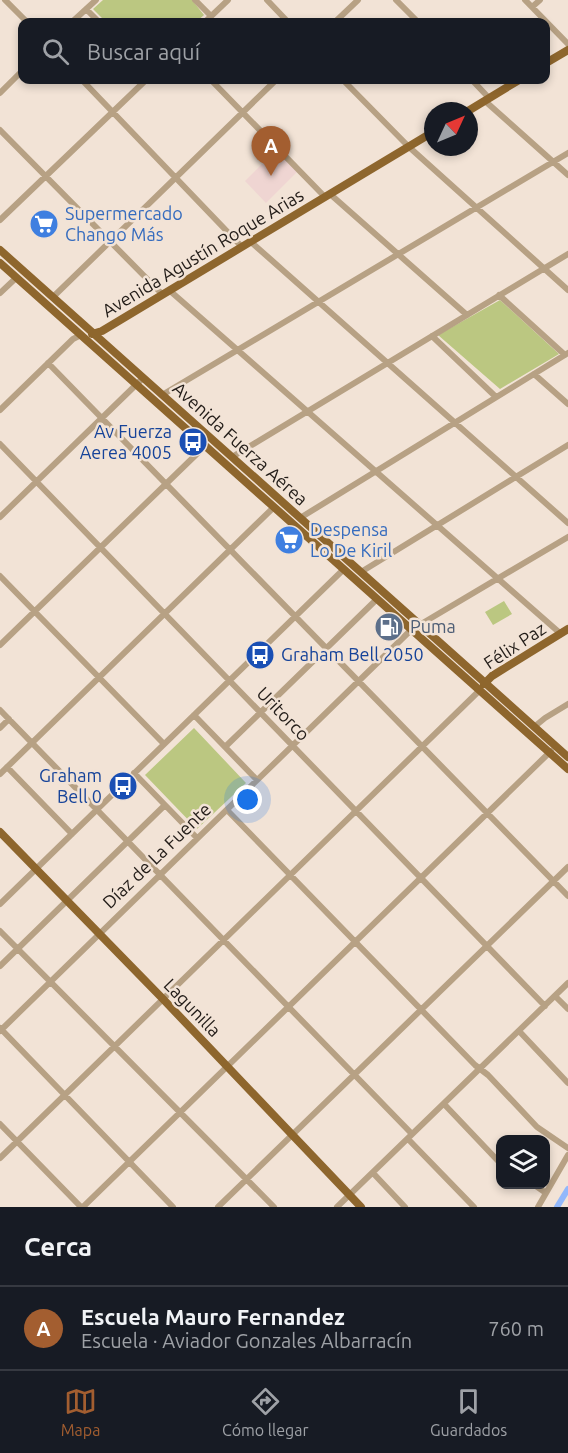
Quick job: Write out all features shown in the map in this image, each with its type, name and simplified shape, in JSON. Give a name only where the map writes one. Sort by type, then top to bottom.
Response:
[{"type":"main road","points":[[550,61],[568,50]]},
{"type":"main road","points":[[478,105],[512,84]]},
{"type":"main road","name":"Avenida Agustín Roque Arias","points":[[81,335],[94,334],[424,138]]},
{"type":"main road","name":"Avenida Fuerza Aérea","points":[[0,250],[568,757]]},
{"type":"main road","name":"Avenida Fuerza Aérea","points":[[0,263],[568,769]]},
{"type":"main road","name":"Félix Paz","points":[[480,690],[492,676],[564,631]]},
{"type":"main road","name":"Lagunilla","points":[[0,832],[361,1207]]},
{"type":"street","points":[[5,0],[23,18]]},
{"type":"street","points":[[76,18],[96,0]]},
{"type":"street","points":[[195,0],[211,16],[228,0]]},
{"type":"street","points":[[267,0],[284,18]]},
{"type":"street","points":[[339,18],[358,0]]},
{"type":"street","points":[[396,0],[414,18]]},
{"type":"street","points":[[525,0],[543,18]]},
{"type":"street","points":[[532,7],[540,0]]},
{"type":"street","points":[[86,9],[95,18]]},
{"type":"street","points":[[550,26],[568,44]]},
{"type":"street","points":[[0,93],[18,75]]},
{"type":"street","points":[[85,84],[242,247]]},
{"type":"street","points":[[0,220],[142,84]]},
{"type":"street","points":[[215,84],[327,196],[467,315]]},
{"type":"street","points":[[53,297],[272,84]]},
{"type":"street","points":[[347,84],[409,147],[568,290]]},
{"type":"street","points":[[475,84],[487,99],[568,175]]},
{"type":"street","points":[[0,130],[109,242],[165,292],[237,350],[498,578],[564,631]]},
{"type":"street","points":[[162,395],[568,153]]},
{"type":"street","points":[[251,242],[568,523]]},
{"type":"street","points":[[232,457],[568,254]]},
{"type":"street","points":[[0,293],[16,278]]},
{"type":"street","points":[[300,518],[566,354],[499,296]]},
{"type":"street","points":[[0,410],[73,339],[81,335]]},
{"type":"street","points":[[432,336],[496,397]]},
{"type":"street","points":[[48,363],[568,896]]},
{"type":"street","points":[[534,374],[568,404]]},
{"type":"street","points":[[0,517],[143,378]]},
{"type":"street","points":[[0,399],[6,404]]},
{"type":"street","name":"Uritorco","points":[[0,444],[545,1006]]},
{"type":"street","points":[[361,572],[568,445]]},
{"type":"street","points":[[0,645],[205,446]]},
{"type":"street","points":[[0,774],[274,507]]},
{"type":"street","name":"Díaz de La Fuente","points":[[0,1029],[411,630],[568,537]]},
{"type":"street","points":[[0,904],[344,569]]},
{"type":"street","points":[[0,576],[164,744]]},
{"type":"street","points":[[225,747],[377,599]]},
{"type":"street","points":[[0,1158],[480,690]]},
{"type":"street","points":[[534,727],[544,718],[568,704]]},
{"type":"street","points":[[0,710],[354,1075],[474,1207]]},
{"type":"street","points":[[194,715],[257,780]]},
{"type":"street","points":[[0,728],[9,719]]},
{"type":"street","points":[[0,1124],[82,1207],[555,746]]},
{"type":"street","points":[[8,767],[72,834]]},
{"type":"street","points":[[134,773],[197,838]]},
{"type":"street","points":[[0,966],[165,805]]},
{"type":"street","points":[[227,810],[537,1127],[568,1148]]},
{"type":"street","points":[[218,1207],[568,867]]},
{"type":"street","points":[[0,931],[274,1207]]},
{"type":"street","points":[[337,1207],[568,983]]},
{"type":"street","points":[[555,996],[568,1009]]},
{"type":"street","points":[[0,1029],[173,1207]]},
{"type":"street","points":[[519,1031],[568,1083]]},
{"type":"street","points":[[444,1104],[496,1157]]},
{"type":"street","points":[[538,1207],[568,1155]]},
{"type":"street","points":[[373,1173],[405,1207]]},
{"type":"street","points":[[539,1189],[546,1193]]},
{"type":"shaded area","points":[[276,150],[297,172],[266,203],[245,181]]},
{"type":"green space","points":[[103,0],[192,0],[204,15],[201,18],[102,18],[93,9]]},
{"type":"green space","points":[[500,300],[559,354],[500,389],[438,335]]},
{"type":"green space","points":[[504,601],[512,614],[493,625],[485,612]]},
{"type":"green space","points":[[194,728],[246,783],[197,829],[145,775]]},
{"type":"waterway","points":[[557,1207],[568,1189]]},
{"type":"place","name":"Escuela Mauro Fernandez","points":[[271,176]]},
{"type":"place","name":"Supermercado Chango Más","points":[[44,224]]},
{"type":"place","name":"Av Fuerza Aerea 4005","points":[[193,442]]},
{"type":"place","name":"Despensa Lo De Kiril","points":[[289,540]]},
{"type":"place","name":"Puma","points":[[389,627]]},
{"type":"place","name":"Graham Bell 2050","points":[[260,655]]},
{"type":"place","name":"Graham Bell 0","points":[[123,786]]}]
